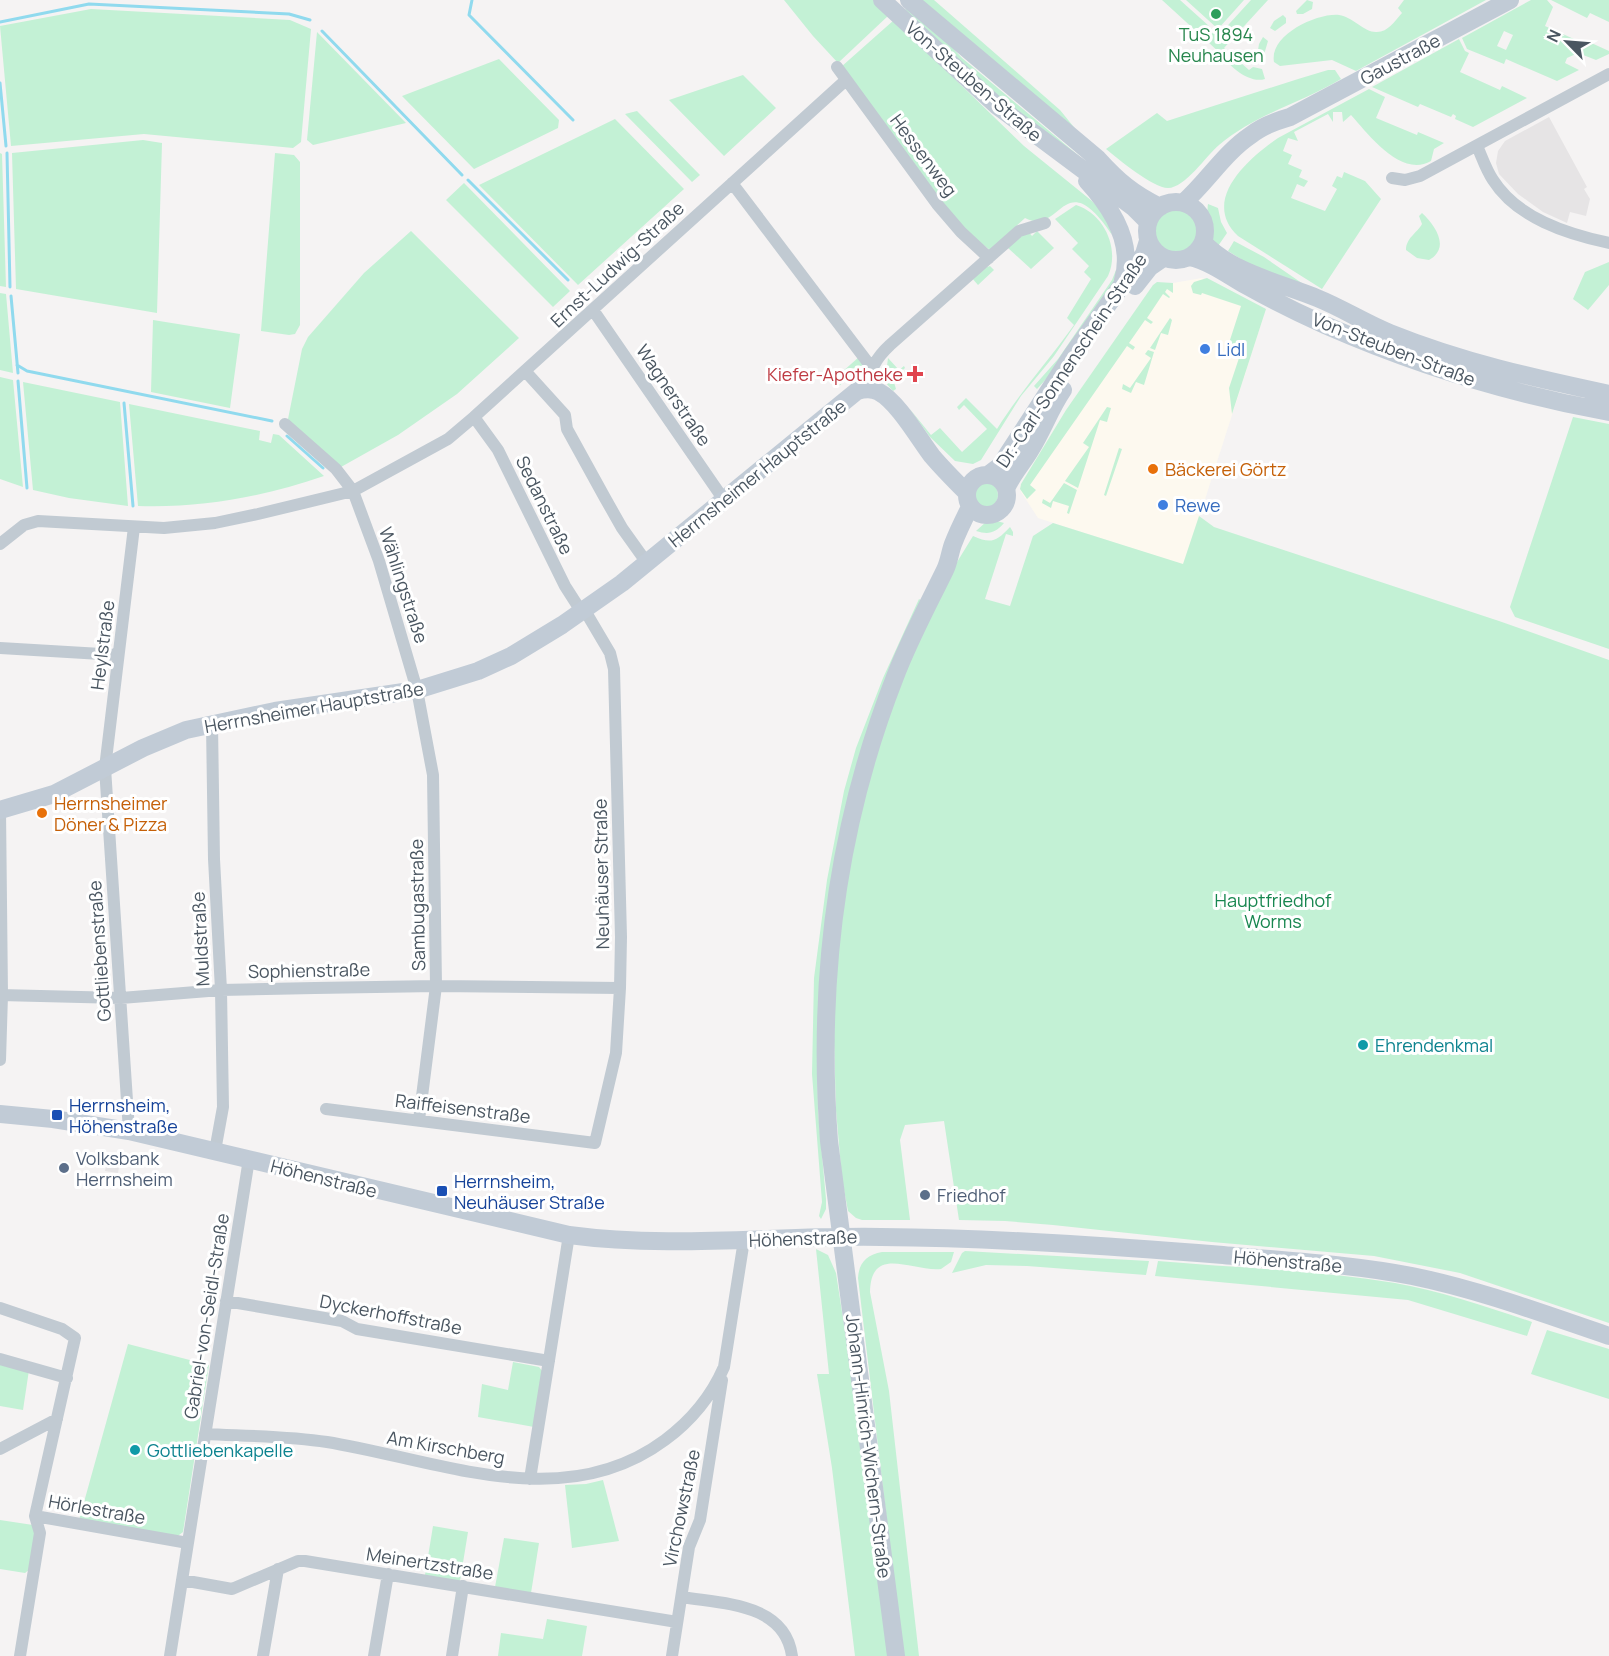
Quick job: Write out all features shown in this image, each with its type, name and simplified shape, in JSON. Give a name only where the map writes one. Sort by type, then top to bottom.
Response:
[{"type":"street","name":"Von-Steuben-Straße","points":[[882,0],[996,105],[1133,207],[1148,222]]},
{"type":"street","name":"Von-Steuben-Straße","points":[[909,0],[1098,159],[1122,185],[1139,197],[1160,207]]},
{"type":"street","name":"Gaustraße","points":[[1184,203],[1228,154],[1250,135],[1290,117],[1510,0]]},
{"type":"street","name":"Hessenweg","points":[[837,67],[937,204],[961,232],[989,258]]},
{"type":"street","points":[[1392,178],[1405,180],[1417,177],[1609,74]]},
{"type":"street","name":"Ernst-Ludwig-Straße","points":[[0,544],[24,525],[38,521],[164,528],[215,523],[352,491],[440,443],[526,372],[846,80]]},
{"type":"street","name":"Gaustraße","points":[[1200,214],[1206,196],[1235,163],[1254,144],[1290,117]]},
{"type":"street","points":[[1478,146],[1488,172],[1497,186],[1524,210],[1558,228],[1609,243]]},
{"type":"street","name":"Von-Steuben-Straße","points":[[1067,160],[1095,189],[1119,229],[1125,243],[1127,258],[1122,283]]},
{"type":"street","points":[[732,183],[872,368]]},
{"type":"street","points":[[1163,258],[1148,240],[1148,222],[1154,212],[1171,202],[1184,203],[1200,214],[1205,230],[1203,242],[1197,252],[1190,257]]},
{"type":"street","points":[[1006,489],[1002,482],[977,494],[932,455],[887,398],[869,389],[872,368],[890,345],[1019,231],[1045,223]]},
{"type":"street","name":"Dr.-Carl-Sonnenschein-Straße","points":[[841,1237],[830,1141],[825,1058],[827,979],[838,880],[855,799],[878,725],[903,657],[946,567],[953,543],[977,494],[1000,466],[1046,394],[1144,254],[1148,240]]},
{"type":"street","name":"Von-Steuben-Straße","points":[[1203,242],[1216,253],[1247,271],[1317,298],[1421,345],[1512,374],[1609,394]]},
{"type":"street","name":"Von-Steuben-Straße","points":[[1163,258],[1178,261],[1190,257],[1203,261],[1309,318],[1424,364],[1509,390],[1609,412]]},
{"type":"street","name":"Dr.-Carl-Sonnenschein-Straße","points":[[977,494],[991,515],[999,512],[1004,506],[1007,497],[1006,489],[1059,396],[1129,293],[1146,272],[1163,258]]},
{"type":"street","name":"Wagnerstraße","points":[[593,310],[724,500]]},
{"type":"street","points":[[526,372],[565,415],[567,429],[622,528],[647,563]]},
{"type":"street","name":"Herrnsheimer Hauptstraße","points":[[0,810],[54,794],[167,737],[212,724],[275,711],[417,690],[478,671],[511,656],[583,610],[647,563],[856,391],[869,389]]},
{"type":"street","name":"Sedanstraße","points":[[474,417],[498,450],[565,586],[583,610]]},
{"type":"street","name":"Wählingstraße","points":[[285,424],[336,469],[352,491],[379,561],[417,690]]},
{"type":"street","name":"Heylstraße","points":[[105,768],[134,527]]},
{"type":"street","name":"Neuhäuser Straße","points":[[583,610],[610,653],[614,669],[620,926],[620,988],[616,1053],[594,1143]]},
{"type":"street","points":[[0,648],[118,655]]},
{"type":"street","name":"Sambugastraße","points":[[417,690],[433,775],[436,986],[419,1120]]},
{"type":"street","name":"Muldstraße","points":[[212,724],[214,859],[221,990],[223,1107],[215,1151]]},
{"type":"street","name":"Gottliebenstraße","points":[[105,768],[129,1131]]},
{"type":"street","points":[[0,810],[0,1060]]},
{"type":"street","name":"Sophienstraße","points":[[1,994],[121,998],[221,990],[436,986],[620,988]]},
{"type":"street","name":"Raiffeisenstraße","points":[[326,1109],[594,1143]]},
{"type":"street","name":"Höhenstraße","points":[[0,1114],[129,1131],[569,1235],[609,1241],[841,1237],[958,1238],[1053,1242],[1325,1263],[1369,1268],[1475,1291],[1609,1336]]},
{"type":"street","name":"Gabriel-von-Seidl-Straße","points":[[170,1656],[249,1159]]},
{"type":"street","points":[[530,1479],[569,1235]]},
{"type":"street","name":"Johann-Hinrich-Wichern-Straße","points":[[841,1237],[896,1656]]},
{"type":"street","name":"Am Kirschberg","points":[[205,1434],[268,1436],[327,1442],[460,1472],[530,1479],[587,1474],[623,1465],[641,1456],[678,1431],[697,1412],[711,1392],[724,1366],[744,1240]]},
{"type":"street","name":"Dyckerhoffstraße","points":[[226,1301],[342,1322],[357,1329],[549,1361]]},
{"type":"street","points":[[0,1308],[74,1335],[76,1341],[35,1516]]},
{"type":"street","points":[[0,1359],[68,1378]]},
{"type":"street","name":"Virchowstraße","points":[[672,1656],[689,1547],[700,1520],[724,1366]]},
{"type":"street","points":[[0,1449],[57,1419]]},
{"type":"street","name":"Hörlestraße","points":[[20,1656],[40,1533],[35,1516],[188,1543]]},
{"type":"street","name":"Meinertzstraße","points":[[182,1580],[232,1589],[278,1569],[305,1561],[677,1622]]},
{"type":"street","points":[[263,1656],[278,1569]]},
{"type":"street","points":[[374,1656],[388,1574]]},
{"type":"street","points":[[452,1656],[463,1586]]},
{"type":"street","points":[[682,1597],[767,1615],[776,1621],[787,1635],[792,1656]]},
{"type":"shaded area","points":[[1549,117],[1587,187],[1584,189],[1590,199],[1586,216],[1570,212],[1567,223],[1543,212],[1518,194],[1499,174],[1496,163],[1498,151],[1505,141]]},
{"type":"shaded area","points":[[1202,278],[1256,306],[1264,315],[1184,565],[1038,518],[1021,492],[1020,486],[1066,410],[1154,284]]},
{"type":"shaded area","points":[[109,1153],[121,1155],[118,1173],[105,1171]]},
{"type":"green space","points":[[784,0],[873,0],[889,15],[838,63]]},
{"type":"green space","points":[[915,0],[934,0],[1060,110],[1095,153]]},
{"type":"green space","points":[[1162,0],[1180,0],[1219,35],[1251,0],[1268,0],[1224,48],[1249,70],[1253,67],[1262,69],[1265,79],[1252,79],[1234,68]]},
{"type":"green space","name":"TuS 1894 Neuhausen","points":[[1186,0],[1244,0],[1218,29]]},
{"type":"green space","points":[[1307,0],[1313,2],[1312,9],[1303,14],[1297,14],[1296,11]]},
{"type":"green space","points":[[1404,0],[1486,0],[1356,71],[1332,60],[1280,66],[1274,62],[1274,52],[1279,43],[1296,28],[1307,22],[1330,15],[1339,15],[1372,32],[1381,32],[1391,26],[1402,13],[1398,8]]},
{"type":"green space","points":[[1531,0],[1547,0],[1553,7],[1545,26],[1585,44],[1587,41],[1609,51],[1609,54],[1596,60],[1578,53],[1567,58],[1565,63],[1579,70],[1557,81],[1506,59],[1504,64],[1467,49],[1462,38]],"holes":[[[1504,31],[1513,35],[1506,50],[1497,46]]]},
{"type":"green space","points":[[1551,0],[1609,0],[1609,22],[1590,13],[1587,18]]},
{"type":"green space","points":[[909,6],[962,58],[1085,161],[1016,112],[903,12]]},
{"type":"green space","points":[[91,9],[290,20],[311,29],[301,142],[293,148],[144,134],[11,146],[0,26]]},
{"type":"green space","points":[[1283,15],[1286,23],[1275,31],[1270,28],[1274,21]]},
{"type":"green space","points":[[894,20],[1024,146],[1092,201],[1106,215],[1112,235],[1096,214],[1083,204],[1073,203],[1064,206],[1047,218],[1037,221],[1025,218],[990,250],[962,229],[841,67]]},
{"type":"green space","points":[[317,32],[406,123],[313,145],[307,140]]},
{"type":"green space","points":[[1263,37],[1268,41],[1261,59],[1257,56]]},
{"type":"green space","points":[[1459,39],[1465,51],[1469,53],[1460,72],[1500,90],[1502,86],[1527,98],[1473,127],[1455,119],[1456,116],[1453,114],[1451,117],[1420,104],[1418,107],[1372,87]]},
{"type":"green space","points":[[499,59],[559,120],[558,128],[474,169],[402,96]]},
{"type":"green space","points":[[1328,70],[1335,70],[1341,79],[1233,134],[1175,187],[1162,187],[1154,183],[1106,149],[1157,113],[1167,121]]},
{"type":"green space","points":[[743,75],[776,108],[724,156],[669,100]]},
{"type":"green space","points":[[1369,89],[1385,97],[1376,118],[1417,135],[1418,132],[1444,143],[1434,149],[1431,161],[1420,165],[1408,164],[1386,152],[1351,115],[1343,122],[1342,112],[1333,112],[1333,122],[1328,114],[1294,132],[1298,141],[1288,138],[1283,151],[1292,155],[1288,164],[1302,170],[1299,177],[1308,181],[1304,187],[1297,184],[1291,198],[1325,211],[1337,189],[1332,186],[1337,176],[1342,178],[1344,172],[1365,181],[1381,199],[1322,289],[1238,236],[1228,222],[1224,208],[1226,194],[1243,168],[1266,146]]},
{"type":"green space","points":[[637,111],[700,175],[692,182],[625,114]]},
{"type":"green space","points":[[615,119],[684,189],[578,285],[479,185]]},
{"type":"green space","points":[[143,140],[162,143],[157,313],[16,289],[12,153]]},
{"type":"green space","points":[[0,153],[2,154],[6,287],[0,286]]},
{"type":"green space","points":[[275,153],[294,155],[300,162],[300,325],[295,334],[289,335],[261,331]]},
{"type":"green space","points":[[464,183],[570,291],[553,307],[446,200]]},
{"type":"green space","points":[[1208,204],[1218,208],[1221,222],[1227,233],[1216,249],[1209,227]]},
{"type":"green space","points":[[1076,205],[1095,216],[1107,234],[1112,255],[1108,276],[1054,356],[1021,396],[981,460],[973,464],[955,461],[930,437],[909,408],[931,435],[940,428],[962,452],[987,429],[964,405],[959,410],[957,407],[966,398],[997,429],[1015,402],[1074,325],[1067,318],[1091,279],[1084,272],[1089,266],[1072,249],[1078,243],[1055,219]]},
{"type":"green space","points":[[1176,208],[1192,215],[1199,231],[1192,247],[1176,254],[1160,247],[1153,231],[1160,215]]},
{"type":"green space","points":[[1422,213],[1439,236],[1439,249],[1436,255],[1429,260],[1417,258],[1406,250],[1410,239],[1422,224],[1419,216]]},
{"type":"green space","points":[[1027,230],[1032,236],[1037,231],[1054,248],[1031,269],[1008,248]]},
{"type":"green space","points":[[411,231],[519,338],[457,394],[398,435],[341,467],[288,419],[302,349],[308,337],[364,273]]},
{"type":"green space","points":[[1234,241],[1264,257],[1309,288],[1263,273],[1228,251]]},
{"type":"green space","points":[[1609,262],[1609,285],[1588,310],[1573,299],[1585,272]]},
{"type":"green space","points":[[990,266],[994,270],[978,285],[971,277],[979,270]]},
{"type":"green space","points":[[1116,270],[1119,274],[1059,365],[1037,389],[1034,386],[1058,359],[1112,280]]},
{"type":"green space","points":[[1207,278],[1266,309],[1232,414],[1229,388],[1242,349],[1229,343],[1241,306],[1202,293],[1201,295],[1193,293],[1191,286],[1194,282]]},
{"type":"green space","points":[[1157,282],[1173,283],[1173,293],[1167,289],[1165,292],[1169,298],[1163,294],[1147,318],[1153,322],[1151,324],[1145,320],[1129,343],[1135,347],[1133,350],[1127,346],[1030,485],[1036,490],[1027,499],[1020,489],[1021,484],[1066,410]]},
{"type":"green space","points":[[0,293],[6,294],[13,373],[0,370]]},
{"type":"green space","points":[[1170,318],[1172,320],[1168,335],[1161,333],[1155,350],[1150,348]]},
{"type":"green space","points":[[153,320],[240,334],[230,408],[151,392]]},
{"type":"green space","points":[[1148,350],[1154,352],[1144,385],[1136,382],[1131,393],[1122,389],[1123,384],[1130,388],[1151,358],[1145,354]]},
{"type":"green space","points":[[859,357],[864,364],[839,386],[834,379]]},
{"type":"green space","points":[[888,358],[899,370],[904,366],[905,368],[893,379],[896,389],[893,391],[885,382]]},
{"type":"green space","points":[[0,377],[13,380],[23,487],[0,479]]},
{"type":"green space","points":[[23,382],[120,402],[128,506],[69,498],[33,490]]},
{"type":"green space","points":[[129,404],[260,431],[259,440],[271,443],[273,434],[279,435],[324,476],[278,490],[232,500],[186,505],[138,506]]},
{"type":"green space","points":[[1107,407],[1111,408],[1107,422],[1100,420],[1078,488],[1065,481],[1089,447],[1083,443]]},
{"type":"green space","points":[[1573,417],[1609,424],[1609,649],[1515,617],[1510,607]]},
{"type":"green space","points":[[1119,448],[1122,449],[1106,496],[1104,495]]},
{"type":"green space","points":[[985,482],[994,486],[998,495],[994,504],[985,508],[976,504],[972,495],[976,486]]},
{"type":"green space","points":[[1064,483],[1077,490],[1069,514],[1067,513],[1069,506],[1053,501],[1051,508],[1042,503],[1043,499],[1050,503]]},
{"type":"green space","name":"Hauptfriedhof Worms","points":[[1199,516],[1214,527],[1499,621],[1609,660],[1609,1323],[1460,1273],[1374,1256],[1053,1225],[959,1220],[944,1121],[905,1125],[900,1140],[910,1220],[862,1220],[848,1211],[842,1179],[836,1110],[835,963],[856,825],[897,687],[954,567],[973,536],[989,541],[997,539],[1010,527],[1013,536],[1006,534],[985,599],[1010,606],[1033,536],[1053,523],[1183,564]]},
{"type":"green space","points":[[987,521],[1004,523],[992,532],[976,531]]},
{"type":"green space","points":[[919,599],[922,601],[883,690],[817,1041],[818,1111],[826,1199],[826,1209],[821,1219],[819,1216],[822,1202],[812,1074],[814,978],[827,880],[844,791],[856,748],[883,678]]},
{"type":"green space","points":[[816,1249],[828,1255],[836,1273],[857,1409],[889,1656],[855,1656],[832,1468],[817,1374],[829,1374]]},
{"type":"green space","points":[[965,1251],[1149,1261],[1146,1275],[986,1265],[952,1273]]},
{"type":"green space","points":[[882,1252],[954,1252],[951,1262],[941,1269],[885,1264],[877,1269],[872,1277],[870,1292],[889,1391],[919,1656],[903,1656],[858,1278],[865,1260]]},
{"type":"green space","points":[[1158,1261],[1307,1272],[1395,1283],[1447,1295],[1532,1322],[1527,1336],[1408,1300],[1155,1276]]},
{"type":"green space","points":[[1547,1330],[1609,1349],[1609,1399],[1531,1374]]},
{"type":"green space","points":[[128,1344],[209,1365],[183,1532],[175,1538],[79,1520]]},
{"type":"green space","points":[[513,1362],[539,1367],[543,1372],[534,1427],[478,1417],[482,1384],[508,1390]]},
{"type":"green space","points":[[0,1363],[29,1370],[23,1410],[0,1406]]},
{"type":"green space","points":[[603,1480],[619,1541],[572,1548],[565,1485]]},
{"type":"green space","points":[[0,1520],[33,1525],[37,1531],[30,1569],[25,1573],[0,1569]]},
{"type":"green space","points":[[433,1526],[468,1532],[460,1581],[425,1575]]},
{"type":"green space","points":[[504,1538],[539,1543],[531,1593],[495,1587]]},
{"type":"green space","points":[[547,1619],[587,1626],[582,1656],[498,1656],[501,1633],[543,1639]]},
{"type":"waterway","points":[[472,0],[469,15],[573,120]]},
{"type":"waterway","points":[[0,22],[89,4],[289,14],[310,20]]},
{"type":"waterway","points":[[322,31],[462,175]]},
{"type":"waterway","points":[[0,83],[6,146]]},
{"type":"waterway","points":[[7,153],[10,287]]},
{"type":"waterway","points":[[468,180],[568,280]]},
{"type":"waterway","points":[[11,296],[18,373]]},
{"type":"waterway","points":[[17,365],[27,371],[272,421]]},
{"type":"waterway","points":[[18,381],[27,488]]},
{"type":"waterway","points":[[124,403],[133,506]]},
{"type":"waterway","points":[[287,436],[323,468]]},
{"type":"place","name":"TuS 1894 Neuhausen","points":[[1216,14]]},
{"type":"place","name":"Lidl","points":[[1205,349]]},
{"type":"place","name":"Kiefer-Apotheke","points":[[915,374]]},
{"type":"place","name":"Bäckerei Görtz","points":[[1153,469]]},
{"type":"place","name":"Rewe","points":[[1163,505]]},
{"type":"place","name":"Herrnsheimer Döner & Pizza","points":[[42,813]]},
{"type":"place","name":"Ehrendenkmal","points":[[1363,1045]]},
{"type":"place","name":"Herrnsheim, Höhenstraße","points":[[57,1115]]},
{"type":"place","name":"Volksbank Herrnsheim","points":[[64,1168]]},
{"type":"place","name":"Herrnsheim, Neuhäuser Straße","points":[[442,1191]]},
{"type":"place","name":"Friedhof","points":[[925,1195]]},
{"type":"place","name":"Gottliebenkapelle","points":[[135,1450]]}]
